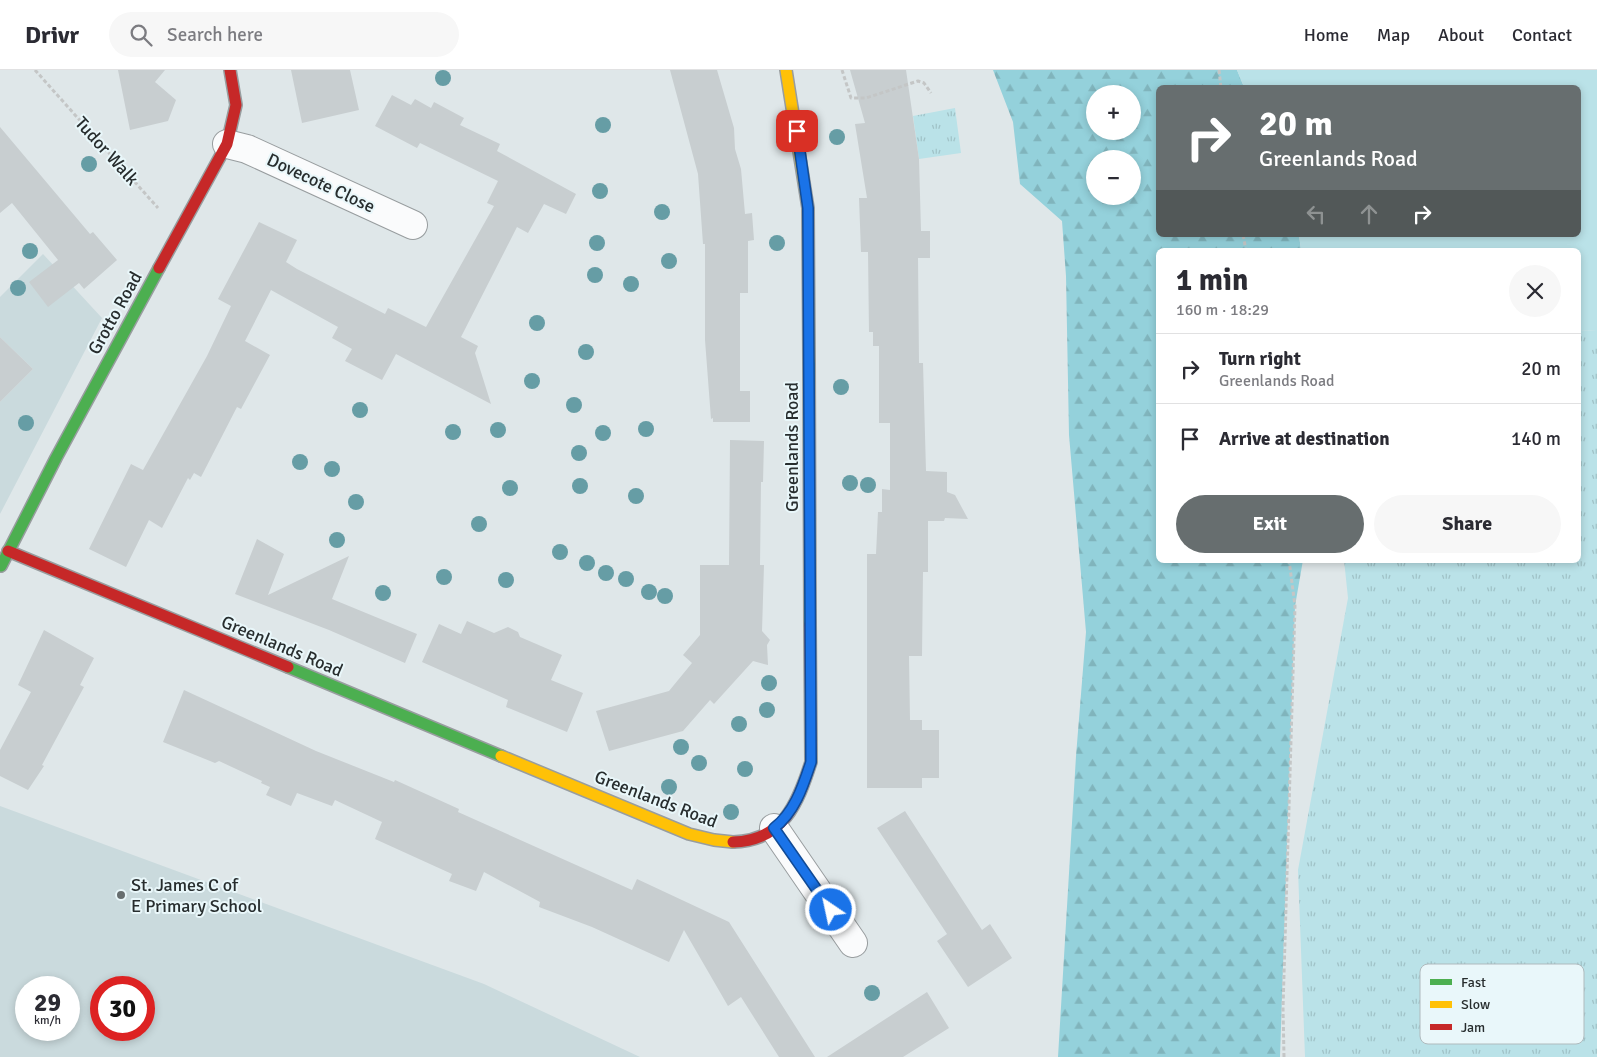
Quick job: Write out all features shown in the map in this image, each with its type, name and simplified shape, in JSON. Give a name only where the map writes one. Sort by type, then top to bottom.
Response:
[{"type":"street","name":"Grotto Road","points":[[0,567],[227,144],[236,105],[230,70]]},
{"type":"street","name":"Greenlands Road","points":[[8,551],[689,834],[712,841],[740,843],[767,833],[785,819],[801,790],[811,762],[808,208],[786,70]]},
{"type":"street","name":"Dovecote Close","points":[[227,144],[247,149],[413,225]]},
{"type":"street","points":[[774,828],[853,943]]},
{"type":"path","name":"Tudor Walk","points":[[35,70],[180,233]]},
{"type":"path","points":[[842,70],[851,98],[866,98],[918,81],[924,83],[931,93]]},
{"type":"path","points":[[1219,70],[1222,85]]},
{"type":"path","points":[[1284,1057],[1282,1008],[1295,606],[1288,563]]},
{"type":"shaded area","points":[[43,254],[102,318],[0,514],[0,402],[33,369],[0,337],[0,297]]},
{"type":"shaded area","name":"St. James C of E Primary School","points":[[0,806],[484,984],[640,1057],[0,1057]]},
{"type":"green space","points":[[993,70],[1237,70],[1243,85],[1156,85],[1156,237],[1299,237],[1301,248],[1156,248],[1156,563],[1302,563],[1295,606],[1280,1057],[1058,1057],[1076,756],[1086,632],[1069,435],[1066,276],[1062,221],[1020,184],[1013,122]]},
{"type":"green space","points":[[1237,70],[1597,70],[1597,331],[1581,330],[1581,248],[1301,248],[1299,237],[1581,237],[1581,85],[1243,85]]},
{"type":"green space","points":[[955,108],[961,153],[919,159],[913,116]]},
{"type":"green space","points":[[1581,330],[1597,331],[1597,1057],[1305,1057],[1298,870],[1348,598],[1344,563],[1581,563]]},
{"type":"building","points":[[118,70],[165,70],[155,82],[176,100],[168,121],[130,130]]},
{"type":"building","points":[[291,70],[350,70],[359,110],[302,123]]},
{"type":"building","points":[[670,70],[717,70],[734,128],[735,149],[741,169],[745,214],[752,213],[754,240],[748,241],[748,293],[740,293],[740,391],[750,391],[750,422],[713,422],[713,418],[711,419],[705,340],[705,244],[703,244],[698,174]]},
{"type":"building","points":[[850,70],[906,70],[919,159],[921,231],[930,231],[930,258],[918,258],[919,363],[923,363],[926,471],[947,472],[947,492],[955,495],[968,519],[945,518],[944,521],[928,521],[928,572],[923,572],[922,656],[909,656],[910,720],[922,720],[922,730],[939,730],[939,778],[922,778],[922,788],[867,788],[867,554],[876,554],[878,512],[882,512],[882,489],[890,490],[890,423],[879,423],[879,346],[873,346],[873,332],[869,332],[868,252],[861,252],[859,198],[867,198],[855,124],[865,123]]},
{"type":"building","points":[[392,95],[411,105],[415,99],[431,108],[434,102],[464,118],[460,125],[500,144],[497,151],[576,194],[566,214],[544,204],[528,233],[517,227],[461,337],[478,346],[475,353],[491,404],[396,354],[382,380],[345,361],[352,349],[332,338],[338,327],[271,290],[245,341],[270,355],[241,409],[237,407],[201,477],[194,473],[190,480],[188,478],[162,528],[149,520],[126,567],[89,549],[131,464],[143,470],[207,356],[231,306],[218,299],[259,222],[297,240],[286,262],[297,269],[385,314],[388,308],[426,327],[494,206],[487,203],[498,181],[420,143],[417,148],[375,126]]},
{"type":"building","points":[[0,127],[90,234],[93,232],[117,260],[84,289],[79,283],[48,307],[29,282],[58,260],[12,203],[0,213]]},
{"type":"building","points":[[0,337],[33,369],[0,402]]},
{"type":"building","points":[[730,440],[764,441],[763,482],[761,482],[760,565],[764,565],[762,631],[770,640],[767,645],[768,665],[753,661],[714,704],[710,700],[683,731],[609,751],[596,711],[669,691],[692,663],[683,655],[700,635],[700,565],[729,565]]},
{"type":"building","points":[[257,539],[284,554],[268,595],[349,556],[332,599],[417,634],[405,663],[329,630],[235,594]]},
{"type":"building","points":[[467,621],[494,633],[508,627],[518,632],[520,637],[562,655],[551,680],[583,693],[567,732],[506,707],[508,700],[422,662],[439,624],[461,634]]},
{"type":"building","points":[[44,630],[94,658],[80,685],[84,687],[42,765],[44,766],[28,790],[0,776],[0,750],[31,692],[18,685]]},
{"type":"building","points":[[184,690],[316,751],[394,782],[395,780],[459,809],[458,812],[632,890],[637,879],[729,922],[815,1057],[779,1057],[741,997],[728,1006],[684,930],[669,962],[592,927],[539,907],[540,902],[484,872],[476,891],[449,881],[452,874],[375,839],[382,822],[335,800],[332,806],[297,793],[291,806],[266,795],[270,787],[261,783],[262,781],[219,761],[215,763],[163,742]]},
{"type":"building","points":[[905,811],[982,930],[990,924],[1012,958],[968,987],[937,941],[947,934],[877,828]]},
{"type":"building","points":[[927,992],[949,1028],[903,1057],[827,1057]]},
{"type":"traffic: fast","points":[[1,566],[56,458],[159,268]]},
{"type":"traffic: fast","points":[[809,361],[810,624]]},
{"type":"traffic: fast","points":[[288,667],[501,756]]},
{"type":"traffic: slow","points":[[786,70],[808,208],[809,361]]},
{"type":"traffic: slow","points":[[501,756],[689,834],[733,842]]},
{"type":"traffic: jam","points":[[159,268],[227,144],[236,105],[230,70]]},
{"type":"traffic: jam","points":[[8,551],[288,667]]},
{"type":"traffic: jam","points":[[733,842],[750,840],[764,835],[776,827],[794,805],[806,777],[811,762],[810,624]]},
{"type":"place","name":"St. James C of E Primary School","points":[[121,895]]},
{"type":"route","points":[[797,131],[808,208],[811,762],[801,790],[785,819],[774,828],[831,910]]}]
